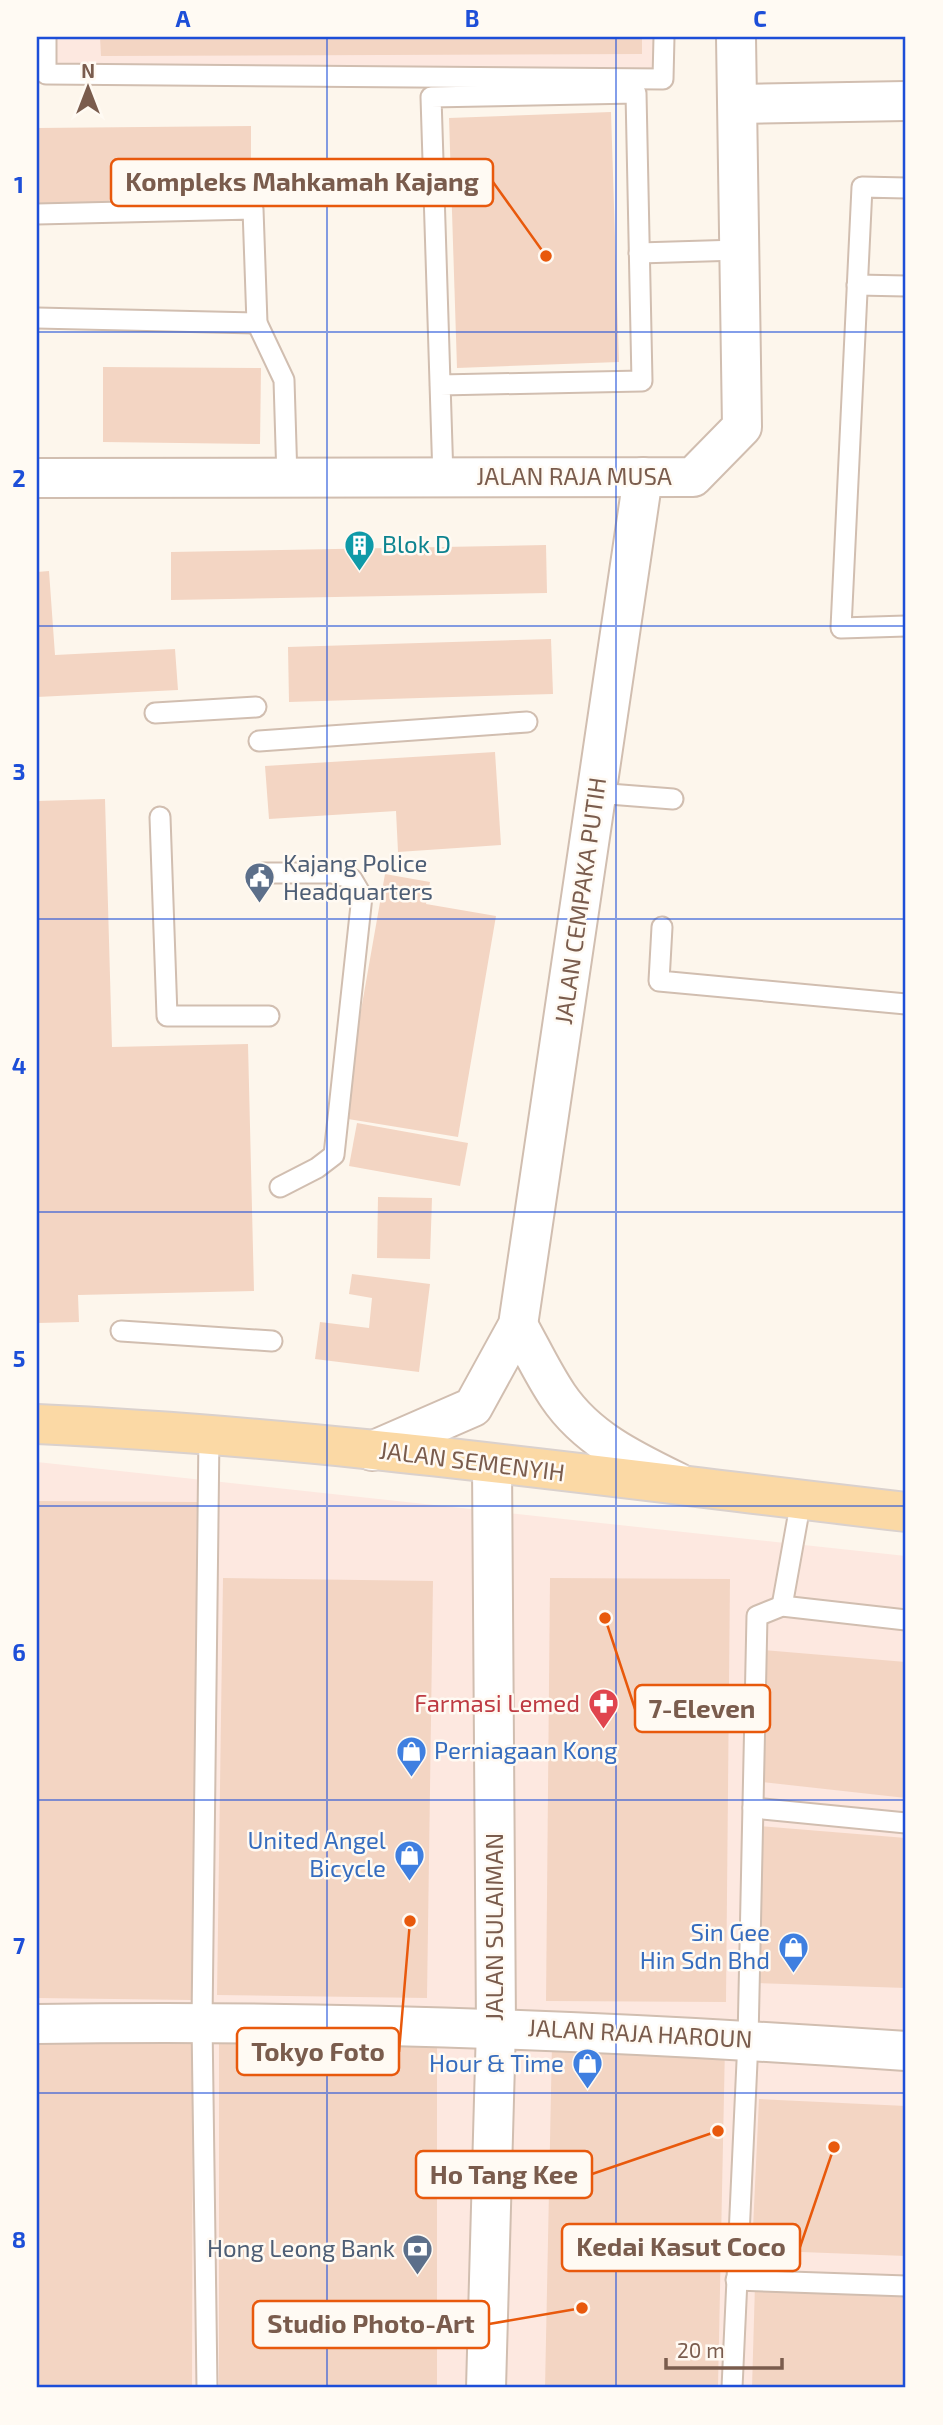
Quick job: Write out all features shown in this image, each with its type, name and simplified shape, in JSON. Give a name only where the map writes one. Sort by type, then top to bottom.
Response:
[{"type":"main road","name":"JALAN SEMENYIH","points":[[38,1424],[209,1435],[372,1451],[906,1512]]},
{"type":"street","name":"JALAN RAJA MUSA","points":[[37,478],[693,477],[742,427],[736,37]]},
{"type":"street","points":[[738,104],[906,102]]},
{"type":"street","name":"JALAN CEMPAKA PUTIH","points":[[372,1451],[473,1407],[518,1325],[643,477]]},
{"type":"street","points":[[518,1325],[559,1397],[594,1433],[623,1456],[689,1487]]},
{"type":"street","name":"JALAN SULAIMAN","points":[[486,2388],[496,2027],[492,1465]]},
{"type":"street","name":"JALAN RAJA HAROUN","points":[[37,2024],[202,2021],[496,2027],[906,2051]]},
{"type":"lane","points":[[46,37],[46,74],[663,79],[664,37]]},
{"type":"lane","points":[[440,385],[642,381],[636,93],[431,96],[440,385],[443,478]]},
{"type":"lane","points":[[906,187],[862,187],[841,628],[906,626]]},
{"type":"lane","points":[[37,214],[253,209],[257,323],[284,380],[287,479]]},
{"type":"lane","points":[[639,253],[740,250]]},
{"type":"lane","points":[[858,285],[906,286]]},
{"type":"lane","points":[[37,318],[257,323]]},
{"type":"lane","points":[[155,713],[256,707]]},
{"type":"lane","points":[[258,741],[527,722]]},
{"type":"lane","points":[[596,793],[673,799]]},
{"type":"lane","points":[[160,817],[167,1016],[270,1016]]},
{"type":"lane","points":[[264,873],[332,873],[352,879],[362,896],[334,1155],[317,1168],[280,1186]]},
{"type":"lane","points":[[662,927],[659,981],[906,1004]]},
{"type":"lane","points":[[121,1331],[272,1341]]},
{"type":"lane","points":[[207,2388],[202,2021],[209,1435]]},
{"type":"lane","points":[[782,1606],[801,1500]]},
{"type":"lane","points":[[732,2388],[748,2040],[757,1616],[782,1606],[906,1620]]},
{"type":"lane","points":[[753,1808],[906,1823]]},
{"type":"lane","points":[[736,2280],[906,2286]]},
{"type":"shaded area","points":[[37,37],[673,37],[673,79],[37,81]]},
{"type":"shaded area","points":[[37,1462],[906,1556],[906,2388],[37,2388]]},
{"type":"building","points":[[100,37],[642,37],[642,54],[101,56]]},
{"type":"building","points":[[611,112],[619,362],[457,368],[449,118]]},
{"type":"building","points":[[251,126],[251,204],[37,206],[37,128]]},
{"type":"building","points":[[103,367],[261,368],[260,444],[103,442]]},
{"type":"building","name":"Blok D","points":[[546,545],[547,593],[171,600],[171,552]]},
{"type":"building","points":[[49,571],[55,655],[175,649],[178,690],[37,697],[37,572]]},
{"type":"building","points":[[551,639],[553,694],[289,702],[288,647]]},
{"type":"building","points":[[495,752],[501,845],[398,852],[396,811],[269,819],[265,766]]},
{"type":"building","points":[[105,799],[112,1047],[248,1044],[254,1291],[78,1295],[79,1322],[37,1323],[37,801]]},
{"type":"building","points":[[385,874],[430,882],[426,904],[496,916],[458,1137],[342,1118]]},
{"type":"building","points":[[357,1123],[468,1143],[460,1186],[349,1166]]},
{"type":"building","points":[[378,1197],[432,1198],[430,1259],[377,1258]]},
{"type":"building","points":[[352,1274],[430,1284],[419,1372],[315,1359],[320,1322],[369,1328],[372,1298],[349,1294]]},
{"type":"building","points":[[37,1501],[197,1502],[192,2000],[37,1998]]},
{"type":"building","points":[[223,1578],[433,1581],[427,1998],[217,1995]]},
{"type":"building","points":[[550,1578],[730,1579],[726,2002],[546,2001]]},
{"type":"building","points":[[763,1650],[906,1662],[906,1798],[761,1782]]},
{"type":"building","points":[[760,1826],[906,1838],[906,1988],[757,1983]]},
{"type":"building","points":[[37,2036],[193,2037],[192,2388],[37,2388]]},
{"type":"building","points":[[219,2036],[437,2036],[437,2388],[219,2388]]},
{"type":"building","points":[[552,2042],[725,2046],[718,2388],[545,2388]]},
{"type":"building","points":[[759,2099],[906,2106],[906,2256],[752,2250]]},
{"type":"building","points":[[755,2284],[906,2289],[906,2388],[752,2388]]},
{"type":"place","name":"Kompleks Mahkamah Kajang","points":[[546,256]]},
{"type":"place","name":"Blok D","points":[[359,572]]},
{"type":"place","name":"Kajang Police Headquarters","points":[[260,905]]},
{"type":"place","name":"7-Eleven","points":[[605,1618]]},
{"type":"place","name":"Farmasi Lemed","points":[[603,1731]]},
{"type":"place","name":"Perniagaan Kong","points":[[411,1778]]},
{"type":"place","name":"United Angel Bicycle","points":[[409,1882]]},
{"type":"place","name":"Tokyo Foto","points":[[410,1921]]},
{"type":"place","name":"Sin Gee Hin Sdn Bhd","points":[[793,1974]]},
{"type":"place","name":"Hour & Time","points":[[587,2091]]},
{"type":"place","name":"Ho Tang Kee","points":[[718,2131]]},
{"type":"place","name":"Kedai Kasut Coco","points":[[834,2147]]},
{"type":"place","name":"Hong Leong Bank","points":[[418,2276]]},
{"type":"place","name":"Studio Photo-Art","points":[[582,2308]]}]
